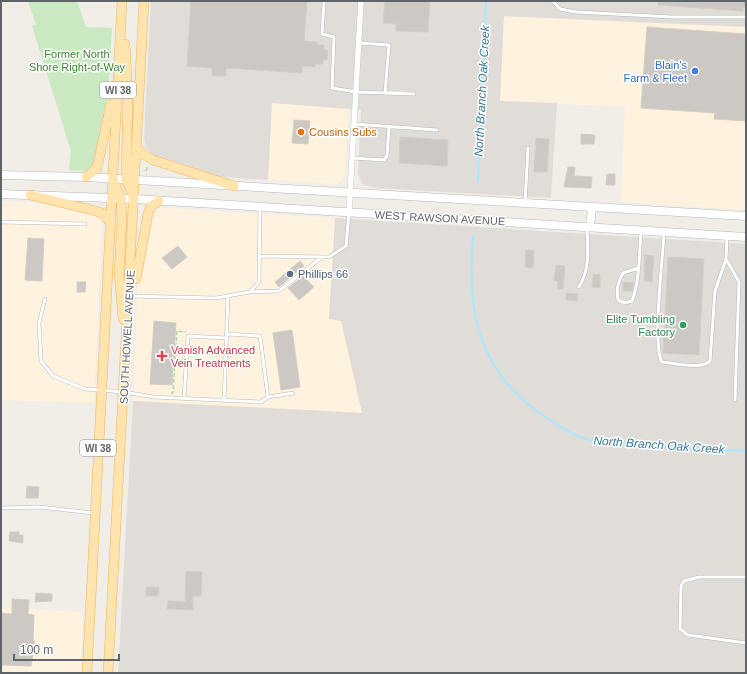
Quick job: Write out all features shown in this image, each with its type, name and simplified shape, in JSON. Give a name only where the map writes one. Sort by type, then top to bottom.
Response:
[{"type":"main road","name":"SOUTH HOWELL AVENUE","points":[[87,673],[122,1]]},
{"type":"main road","name":"SOUTH HOWELL AVENUE","points":[[108,673],[127,334],[134,308],[132,296],[134,199],[144,1]]},
{"type":"main road","points":[[121,24],[125,46],[128,95],[126,180],[134,199]]},
{"type":"main road","points":[[86,177],[93,173],[100,160],[110,114],[113,80],[119,69]]},
{"type":"main road","points":[[137,147],[144,155],[153,160],[234,186]]},
{"type":"main road","name":"WEST RAWSON AVENUE","points":[[1,174],[86,177],[746,216]]},
{"type":"main road","points":[[112,179],[121,198],[122,219],[120,273],[126,357]]},
{"type":"main road","name":"WEST RAWSON AVENUE","points":[[1,194],[121,198],[746,237]]},
{"type":"main road","points":[[30,195],[96,211],[104,214],[110,223]]},
{"type":"main road","points":[[132,296],[148,214],[151,206],[160,201]]},
{"type":"main road","points":[[589,227],[592,207]]},
{"type":"street","points":[[349,212],[361,1]]},
{"type":"lane","points":[[324,1],[322,34],[334,37],[332,88],[356,92],[414,94]]},
{"type":"lane","points":[[553,1],[560,9],[576,12],[672,17],[746,17]]},
{"type":"lane","points":[[359,43],[389,45],[385,93]]},
{"type":"lane","points":[[354,124],[437,130]]},
{"type":"lane","points":[[352,158],[384,160],[387,156],[390,127]]},
{"type":"lane","points":[[525,203],[528,148]]},
{"type":"lane","points":[[250,292],[259,282],[260,207]]},
{"type":"lane","points":[[259,256],[329,257],[346,246],[349,212]]},
{"type":"lane","points":[[1,222],[85,224]]},
{"type":"lane","points":[[579,287],[584,279],[587,267],[589,227]]},
{"type":"lane","points":[[638,268],[623,273],[617,290],[618,300],[625,303],[632,301],[635,293],[638,268],[642,230]]},
{"type":"lane","points":[[665,232],[657,339],[658,351],[662,362],[699,366],[707,365],[710,361],[715,291],[726,259],[727,236]]},
{"type":"lane","points":[[132,296],[183,298],[228,296],[250,292],[279,291],[322,257]]},
{"type":"lane","points":[[726,259],[739,282],[735,400]]},
{"type":"lane","points":[[224,401],[228,296]]},
{"type":"lane","points":[[45,299],[39,323],[41,361],[53,376],[85,389],[124,392],[153,397],[261,402],[268,396],[293,393]]},
{"type":"lane","points":[[184,398],[188,336],[260,336],[268,396]]},
{"type":"lane","points":[[1,508],[40,508],[95,513]]},
{"type":"lane","points":[[746,577],[699,577],[684,581],[681,586],[680,629],[688,635],[746,643]]},
{"type":"path","points":[[146,171],[146,166],[148,164]]},
{"type":"path","points":[[167,392],[173,393],[177,331],[186,331],[188,336]]},
{"type":"shaded area","points":[[151,1],[746,1],[746,27],[504,16],[500,101],[557,103],[551,198],[377,188],[363,185],[358,174],[361,110],[272,103],[268,180],[222,177],[151,154],[145,146],[144,136]]},
{"type":"shaded area","points":[[503,16],[746,27],[746,210],[621,202],[625,107],[500,101]]},
{"type":"shaded area","points":[[272,103],[348,109],[345,175],[338,184],[268,180]]},
{"type":"shaded area","points":[[1,201],[40,203],[96,214],[102,220],[94,403],[1,400]]},
{"type":"shaded area","points":[[164,208],[335,218],[329,319],[341,320],[363,413],[133,401],[138,276],[152,212],[155,209]]},
{"type":"shaded area","points":[[335,218],[746,244],[746,673],[118,673],[133,401],[362,413],[341,321],[329,319]]},
{"type":"shaded area","points":[[1,608],[83,612],[81,673],[1,673]]},
{"type":"green space","name":"Former North Shore Right-of-Way","points":[[28,1],[77,1],[86,27],[112,28],[107,108],[96,163],[88,171],[69,170],[71,151],[32,26],[36,25]]},
{"type":"building","points":[[191,1],[307,1],[304,41],[317,42],[317,45],[324,45],[324,50],[328,50],[327,60],[323,60],[323,64],[315,64],[315,67],[302,66],[302,73],[226,68],[226,76],[212,76],[212,68],[187,66]]},
{"type":"building","points":[[385,1],[430,1],[428,32],[396,31],[396,24],[383,23]]},
{"type":"building","points":[[658,1],[746,1],[746,8],[743,8],[743,11],[658,5]]},
{"type":"building","name":"Blain's Farm & Fleet","points":[[647,27],[746,34],[746,121],[714,119],[715,113],[641,108]]},
{"type":"building","name":"Cousins Subs","points":[[294,120],[310,121],[308,144],[292,143]]},
{"type":"building","points":[[581,134],[595,135],[594,144],[581,144]]},
{"type":"building","points":[[400,137],[448,140],[447,166],[399,163]]},
{"type":"building","points":[[536,138],[549,139],[547,172],[534,172]]},
{"type":"building","points":[[568,167],[575,167],[574,176],[592,177],[591,188],[564,187]]},
{"type":"building","points":[[607,174],[615,174],[615,185],[606,185]]},
{"type":"building","points":[[28,238],[44,239],[42,281],[25,280]]},
{"type":"building","points":[[178,246],[187,257],[172,269],[162,258]]},
{"type":"building","points":[[526,250],[534,250],[533,268],[525,267]]},
{"type":"building","points":[[645,255],[654,256],[652,282],[644,281]]},
{"type":"building","points":[[668,257],[704,259],[699,355],[663,353]]},
{"type":"building","name":"Phillips 66","points":[[300,261],[304,266],[279,287],[275,282]]},
{"type":"building","points":[[556,265],[565,266],[563,289],[557,289],[558,281],[554,281]]},
{"type":"building","points":[[593,274],[600,275],[600,288],[592,287]]},
{"type":"building","points":[[303,276],[314,287],[299,300],[288,288]]},
{"type":"building","points":[[77,282],[86,282],[85,292],[77,292]]},
{"type":"building","points":[[623,282],[634,283],[632,291],[623,291]]},
{"type":"building","points":[[566,293],[578,294],[577,301],[566,300]]},
{"type":"building","points":[[154,321],[176,323],[172,385],[150,384]]},
{"type":"building","points":[[292,330],[300,387],[281,390],[273,333]]},
{"type":"building","points":[[27,486],[39,487],[38,498],[26,498]]},
{"type":"building","points":[[10,532],[19,532],[19,535],[23,535],[23,543],[9,541]]},
{"type":"building","points":[[186,571],[202,572],[201,596],[193,596],[193,610],[167,609],[168,601],[185,602]]},
{"type":"building","points":[[146,587],[159,587],[158,596],[146,596]]},
{"type":"building","points":[[36,593],[52,594],[52,601],[35,602]]},
{"type":"building","points":[[12,599],[29,600],[28,614],[34,615],[33,641],[35,641],[31,666],[1,665],[1,613],[12,614]]},
{"type":"waterway","name":"North Branch Oak Creek","points":[[478,181],[486,1]]},
{"type":"waterway","name":"North Branch Oak Creek","points":[[473,237],[472,288],[480,334],[488,355],[500,375],[516,394],[537,411],[568,431],[582,438],[594,441],[746,451]]},
{"type":"place","name":"Blain's Farm & Fleet","points":[[695,71]]},
{"type":"place","name":"Cousins Subs","points":[[301,132]]},
{"type":"place","name":"Phillips 66","points":[[290,274]]},
{"type":"place","name":"Elite Tumbling Factory","points":[[683,325]]},
{"type":"place","name":"Vanish Advanced Vein Treatments","points":[[162,356]]}]
